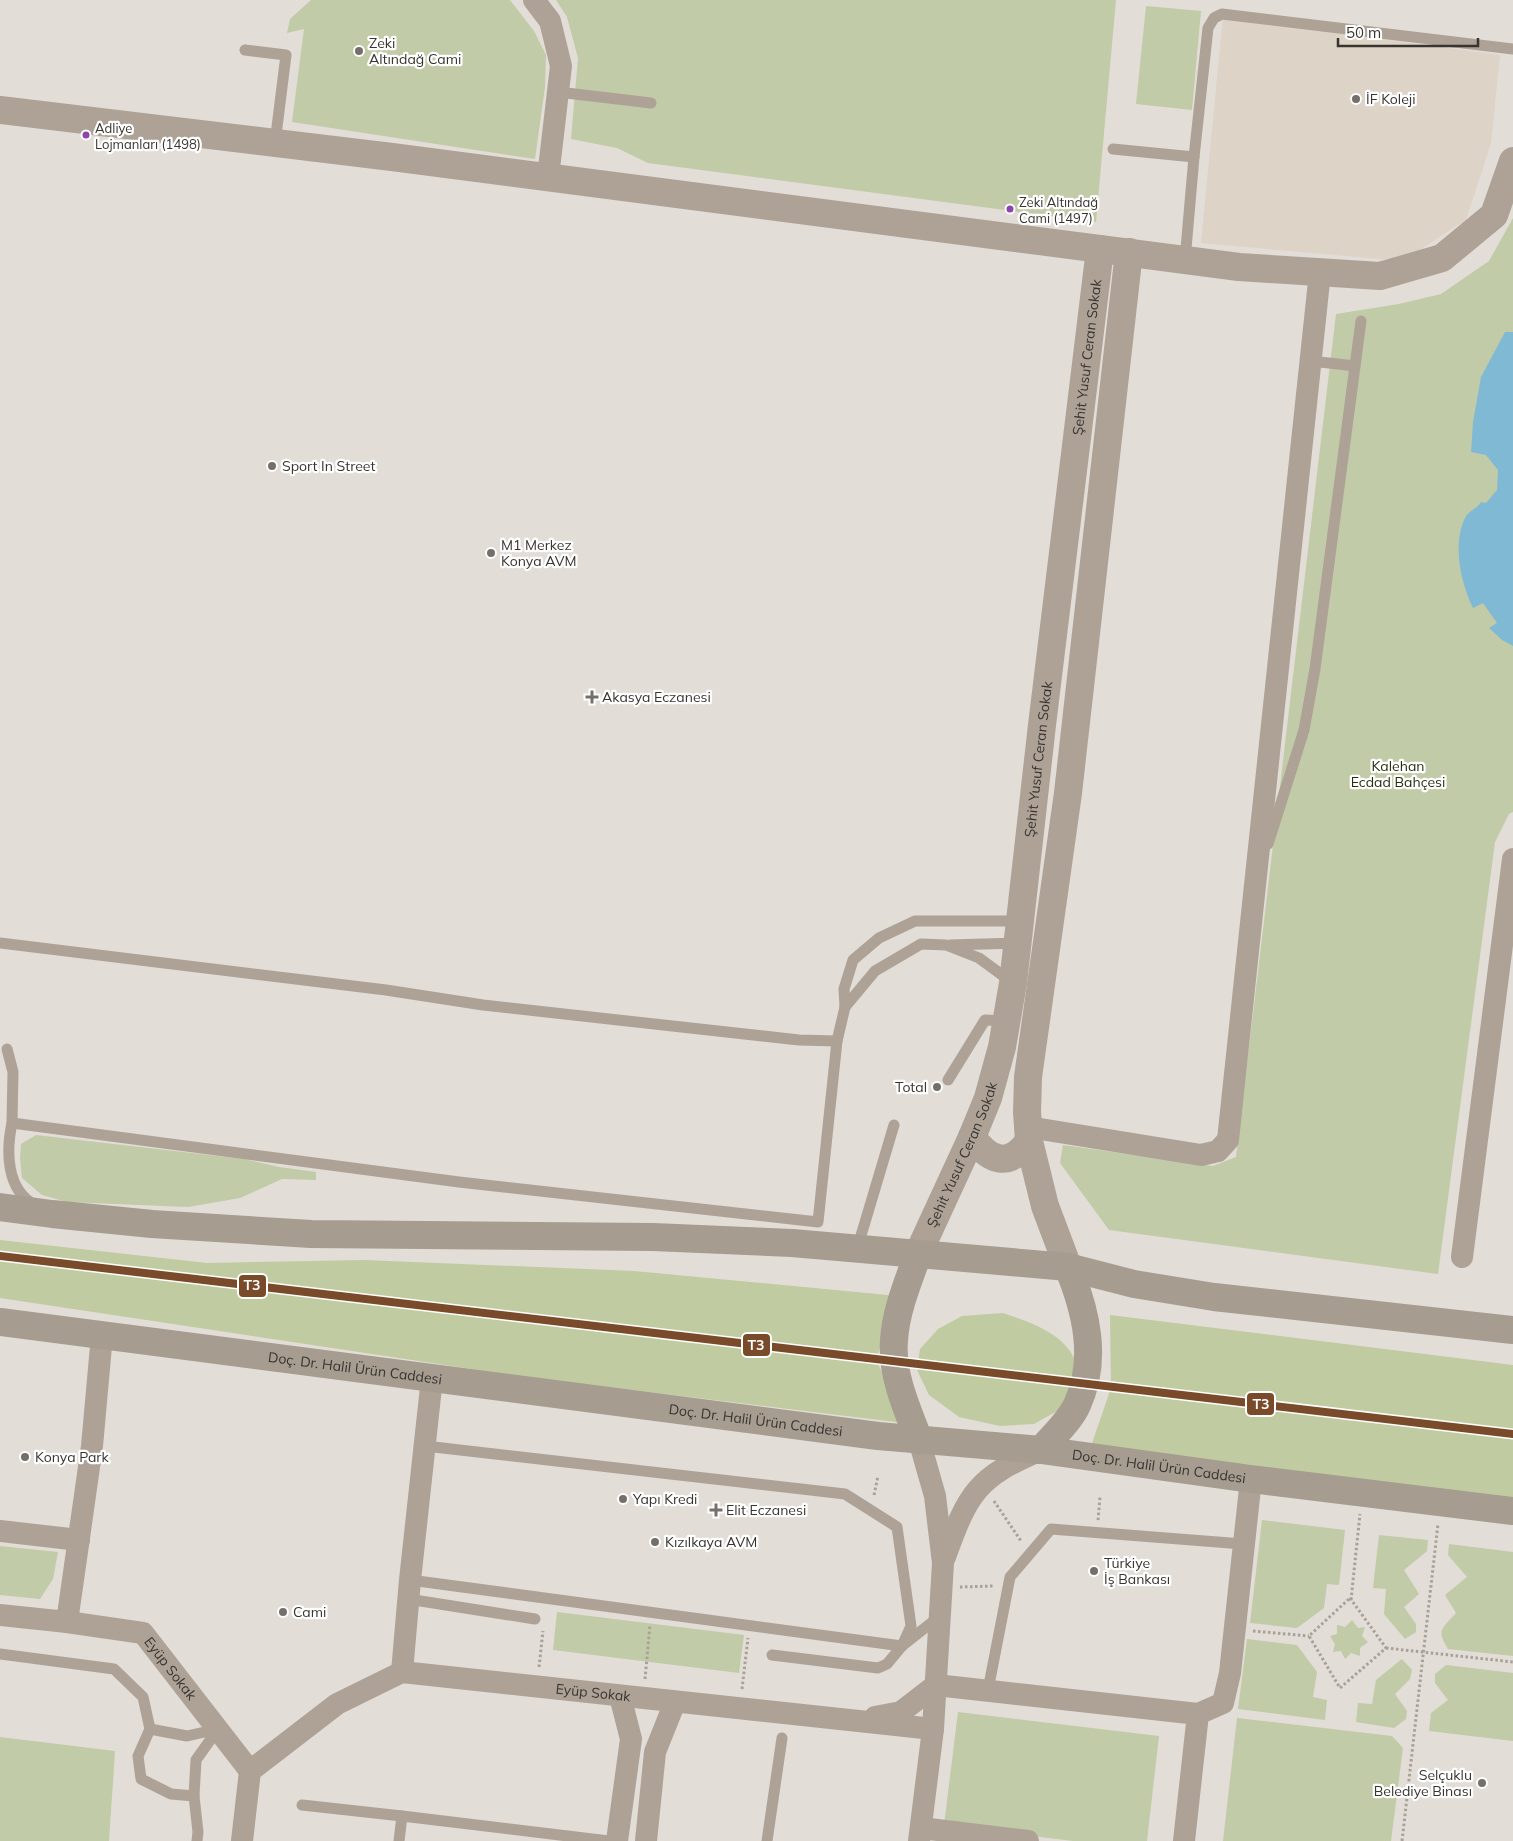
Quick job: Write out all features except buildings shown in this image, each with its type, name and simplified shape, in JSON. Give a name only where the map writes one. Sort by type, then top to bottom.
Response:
[{"type":"main road","points":[[0,1207],[52,1214],[202,1228],[311,1234],[653,1237],[792,1243],[1068,1267],[1134,1284],[1214,1297],[1513,1330]]},
{"type":"main road","points":[[918,1254],[898,1313],[894,1340],[895,1365],[901,1392],[919,1440]]},
{"type":"main road","points":[[1041,1450],[1060,1429],[1076,1406],[1087,1375],[1089,1346],[1085,1317],[1068,1267]]},
{"type":"main road","name":"Doç. Dr. Halil Ürün Caddesi","points":[[0,1322],[919,1440],[1041,1450],[1251,1479],[1513,1511]]},
{"type":"street","points":[[534,0],[550,21],[561,66],[548,177]]},
{"type":"street","points":[[0,110],[548,177],[1239,267],[1380,276],[1442,258],[1494,215],[1513,162]]},
{"type":"street","name":"Şehit Yusuf Ceran Sokak","points":[[918,1254],[988,1098],[1002,1047],[1013,984],[1100,249]]},
{"type":"street","points":[[1068,1267],[1045,1206],[1029,1134],[1028,1077],[1068,794],[1129,252]]},
{"type":"street","points":[[1029,1134],[1201,1155],[1218,1151],[1228,1140],[1320,272]]},
{"type":"street","points":[[1462,1257],[1513,859]]},
{"type":"street","points":[[972,1137],[988,1154],[1000,1159],[1013,1158],[1023,1150],[1029,1134]]},
{"type":"street","points":[[67,1622],[92,1446],[102,1335]]},
{"type":"street","points":[[242,1841],[250,1771],[337,1704],[402,1672],[432,1378]]},
{"type":"street","points":[[919,1440],[935,1496],[944,1563],[933,1729],[920,1835],[1028,1841]]},
{"type":"street","points":[[944,1563],[958,1522],[968,1502],[982,1484],[996,1472],[1041,1450]]},
{"type":"street","points":[[856,1721],[901,1712],[936,1685],[1198,1714],[1223,1703],[1230,1672],[1251,1479]]},
{"type":"street","points":[[0,1531],[79,1540]]},
{"type":"street","name":"Eyüp Sokak","points":[[0,1615],[143,1633],[250,1771]]},
{"type":"street","name":"Eyüp Sokak","points":[[402,1672],[933,1729]]},
{"type":"street","points":[[617,1841],[631,1739],[620,1696]]},
{"type":"street","points":[[646,1841],[655,1752],[676,1702]]},
{"type":"street","points":[[1184,1841],[1198,1714]]},
{"type":"lane","points":[[1185,260],[1208,28],[1214,18],[1222,14],[1513,49]]},
{"type":"lane","points":[[245,50],[286,55],[275,143]]},
{"type":"lane","points":[[558,92],[651,104]]},
{"type":"lane","points":[[1113,149],[1194,157]]},
{"type":"lane","points":[[1256,880],[1304,730],[1315,669],[1361,321]]},
{"type":"lane","points":[[1311,360],[1355,366]]},
{"type":"lane","points":[[12,1124],[459,1182],[818,1222],[837,1041],[845,1007],[844,989],[853,960],[879,938],[915,921],[1019,932]]},
{"type":"lane","points":[[845,1007],[875,971],[921,944],[946,945],[1019,932]]},
{"type":"lane","points":[[0,943],[386,990],[483,1005],[773,1037],[837,1041]]},
{"type":"lane","points":[[946,945],[980,958],[1013,984]]},
{"type":"lane","points":[[948,1080],[985,1020],[1006,1021]]},
{"type":"lane","points":[[8,1049],[13,1072],[12,1124],[8,1145],[11,1175],[26,1200],[52,1214]]},
{"type":"lane","points":[[857,1249],[894,1125]]},
{"type":"lane","points":[[425,1446],[845,1494],[897,1528],[911,1626],[902,1646]]},
{"type":"lane","points":[[988,1690],[1010,1577],[1051,1529],[1243,1544]]},
{"type":"lane","points":[[409,1590],[546,1598],[902,1646]]},
{"type":"lane","points":[[409,1590],[535,1619]]},
{"type":"lane","points":[[772,1654],[878,1668],[887,1664],[902,1646],[940,1615]]},
{"type":"lane","points":[[0,1654],[114,1668],[143,1697],[150,1729],[138,1756],[141,1778],[170,1794],[194,1796]]},
{"type":"lane","points":[[150,1729],[187,1736],[218,1729]]},
{"type":"lane","points":[[197,1841],[198,1832],[194,1796],[196,1760],[218,1729]]},
{"type":"lane","points":[[767,1841],[782,1738]]},
{"type":"lane","points":[[302,1805],[609,1841]]},
{"type":"lane","points":[[399,1841],[402,1816]]},
{"type":"path","points":[[982,1484],[1030,1555]]},
{"type":"path","points":[[1362,1493],[1351,1600],[1386,1648]]},
{"type":"path","points":[[1096,1533],[1100,1497]]},
{"type":"path","points":[[1402,1841],[1440,1502]]},
{"type":"path","points":[[942,1587],[1009,1585]]},
{"type":"path","points":[[537,1687],[546,1598]]},
{"type":"path","points":[[1252,1631],[1309,1636],[1350,1598],[1351,1600]]},
{"type":"path","points":[[643,1699],[651,1612]]},
{"type":"path","points":[[740,1709],[749,1625]]},
{"type":"path","points":[[1309,1636],[1340,1688],[1386,1648],[1513,1662]]},
{"type":"shaded area","name":"İF Koleji","points":[[1223,17],[1500,55],[1491,143],[1466,220],[1402,261],[1201,243]]},
{"type":"green space","points":[[311,0],[510,0],[534,31],[546,55],[545,87],[535,159],[292,122],[304,29],[287,33],[290,19]]},
{"type":"green space","points":[[556,0],[1116,0],[1096,222],[648,163],[617,148],[571,139],[578,58],[567,17]]},
{"type":"green space","points":[[1146,6],[1201,11],[1192,110],[1136,104]]},
{"type":"green space","name":"Kalehan Ecdad Bahçesi","points":[[1513,218],[1513,812],[1509,814],[1495,842],[1438,1274],[1109,1230],[1060,1163],[1063,1145],[1213,1166],[1236,1157],[1336,314],[1399,304],[1441,294],[1489,261]]},
{"type":"green space","points":[[36,1135],[244,1159],[279,1167],[316,1172],[316,1180],[282,1179],[240,1198],[188,1207],[67,1202],[42,1195],[22,1178],[21,1144]]},
{"type":"green space","points":[[0,1240],[207,1263],[364,1260],[634,1271],[898,1296],[876,1359],[904,1423],[532,1378],[0,1298]]},
{"type":"green space","points":[[1003,1313],[1047,1331],[1057,1338],[1066,1346],[1077,1366],[1078,1390],[1059,1410],[1034,1424],[1000,1426],[959,1417],[929,1395],[917,1370],[920,1349],[938,1329],[962,1316]]},
{"type":"green space","points":[[1110,1315],[1513,1365],[1513,1498],[1091,1446],[1111,1388]]},
{"type":"green space","points":[[1262,1520],[1345,1530],[1339,1585],[1327,1584],[1324,1608],[1297,1628],[1250,1623]]},
{"type":"green space","points":[[1379,1535],[1428,1540],[1427,1551],[1404,1570],[1419,1594],[1404,1607],[1416,1624],[1416,1632],[1405,1639],[1384,1614],[1386,1589],[1373,1588]]},
{"type":"green space","points":[[1449,1544],[1513,1552],[1513,1656],[1448,1649],[1444,1642],[1442,1630],[1456,1613],[1445,1595],[1467,1577],[1448,1555]]},
{"type":"green space","points":[[0,1546],[58,1552],[53,1579],[40,1599],[0,1595]]},
{"type":"green space","points":[[557,1612],[744,1635],[739,1673],[553,1650]]},
{"type":"green space","points":[[1352,1620],[1358,1628],[1365,1627],[1362,1636],[1368,1642],[1360,1648],[1360,1656],[1351,1653],[1345,1659],[1341,1651],[1333,1652],[1335,1644],[1330,1636],[1337,1634],[1337,1625],[1345,1627]]},
{"type":"green space","points":[[1247,1639],[1297,1645],[1317,1672],[1313,1697],[1327,1700],[1325,1720],[1238,1709]]},
{"type":"green space","points":[[1402,1659],[1412,1670],[1410,1679],[1395,1694],[1407,1711],[1406,1719],[1394,1728],[1356,1722],[1358,1703],[1372,1704],[1376,1680]]},
{"type":"green space","points":[[1446,1665],[1513,1673],[1513,1741],[1429,1731],[1431,1713],[1448,1700],[1435,1683],[1435,1674]]},
{"type":"green space","points":[[958,1712],[1159,1736],[1147,1841],[1073,1841],[944,1825]]},
{"type":"green space","points":[[1237,1718],[1392,1736],[1403,1748],[1391,1841],[1223,1841]]},
{"type":"green space","points":[[0,1737],[115,1751],[109,1841],[0,1841]]},
{"type":"water","points":[[1505,332],[1513,332],[1513,646],[1502,640],[1489,628],[1497,623],[1483,603],[1473,608],[1462,576],[1459,552],[1461,529],[1466,516],[1481,502],[1486,503],[1497,490],[1498,470],[1486,455],[1471,452],[1473,422],[1481,377]]},
{"type":"transit line","name":"T3","points":[[0,1256],[1513,1434]]},
{"type":"place","name":"Zeki Altındağ Cami","points":[[359,51]]},
{"type":"place","name":"İF Koleji","points":[[1356,99]]},
{"type":"place","name":"Adliye Lojmanları (1498)","points":[[86,135]]},
{"type":"place","name":"Zeki Altındağ Cami (1497)","points":[[1010,209]]},
{"type":"place","name":"Sport In Street","points":[[272,466]]},
{"type":"place","name":"M1 Merkez Konya AVM","points":[[491,553]]},
{"type":"place","name":"Akasya Eczanesi","points":[[592,697]]},
{"type":"place","name":"Total","points":[[937,1087]]},
{"type":"place","name":"Konya Park","points":[[25,1457]]},
{"type":"place","name":"Yapı Kredi","points":[[623,1499]]},
{"type":"place","name":"Elit Eczanesi","points":[[716,1510]]},
{"type":"place","name":"Kızılkaya AVM","points":[[655,1542]]},
{"type":"place","name":"Türkiye İş Bankası","points":[[1094,1571]]},
{"type":"place","name":"Cami","points":[[283,1612]]},
{"type":"place","name":"Selçuklu Belediye Binası","points":[[1482,1783]]}]
